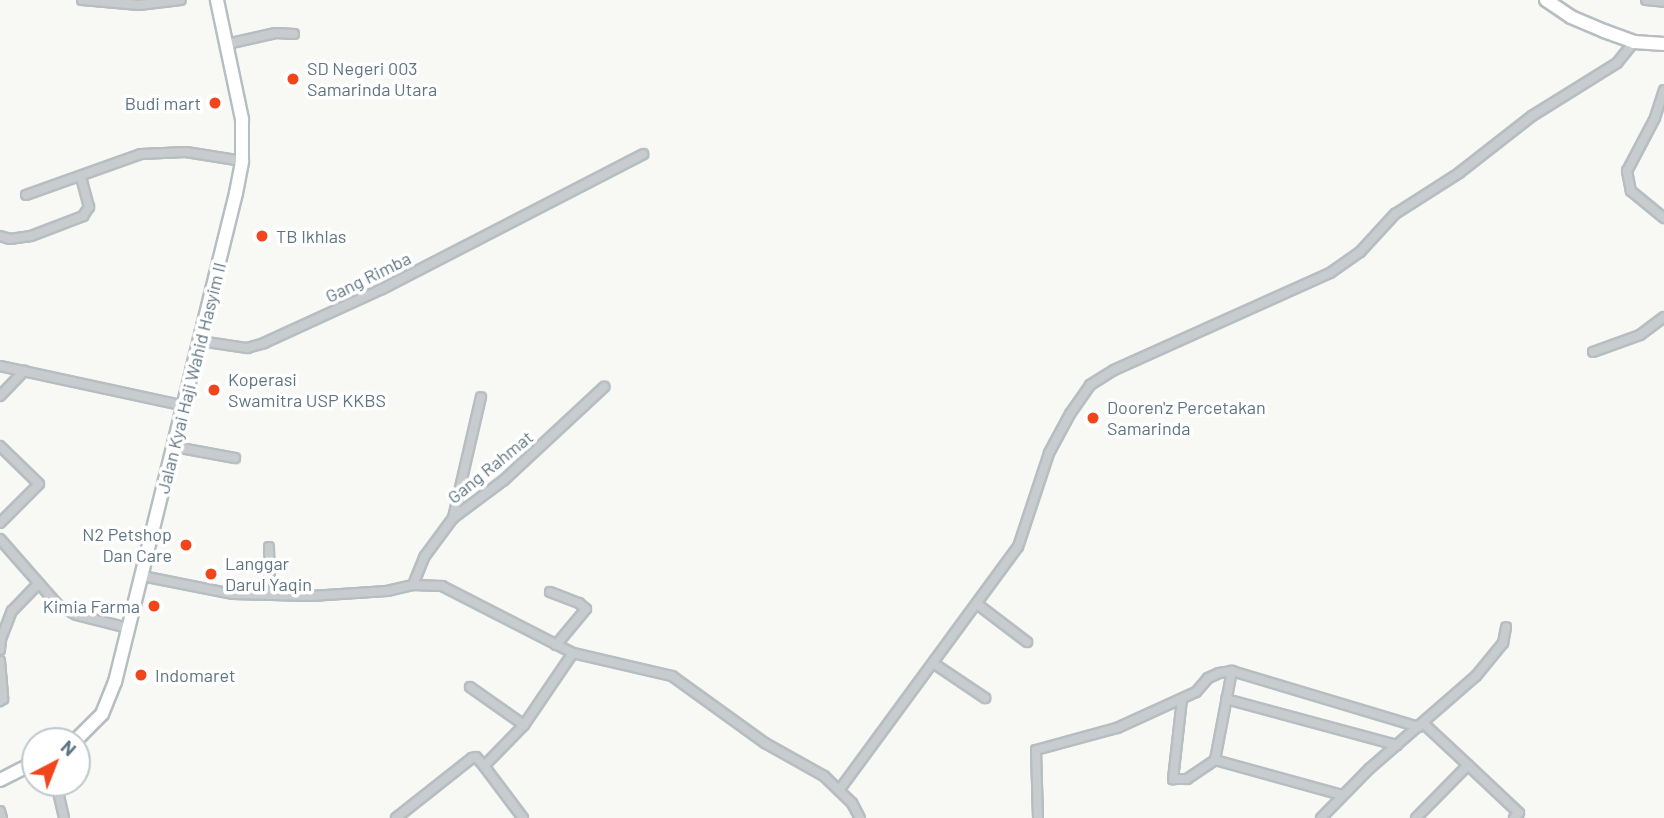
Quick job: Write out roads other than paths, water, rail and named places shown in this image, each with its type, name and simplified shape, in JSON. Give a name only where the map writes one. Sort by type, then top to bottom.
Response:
[{"type":"street","points":[[82,0],[139,5],[181,0]]},
{"type":"street","name":"Jalan Kyai Haji Wahid Hasyim II","points":[[88,727],[102,713],[109,699],[175,447],[242,160],[242,119],[217,0]]},
{"type":"street","points":[[1546,0],[1570,17],[1634,42],[1664,44]]},
{"type":"street","points":[[1646,0],[1664,2]]},
{"type":"street","points":[[227,44],[276,33],[294,34]]},
{"type":"street","points":[[840,789],[1018,547],[1049,453],[1070,414],[1090,385],[1114,370],[1330,273],[1360,252],[1395,214],[1460,173],[1532,116],[1617,63],[1634,42]]},
{"type":"street","points":[[1664,90],[1655,118],[1627,171],[1631,191],[1664,218]]},
{"type":"street","points":[[26,195],[141,154],[186,152],[242,160]]},
{"type":"street","name":"Gang Rimba","points":[[200,341],[247,348],[264,343],[382,289],[643,154]]},
{"type":"street","points":[[0,236],[10,239],[31,236],[83,216],[89,207],[81,177]]},
{"type":"street","points":[[1593,352],[1640,335],[1664,317]]},
{"type":"street","points":[[0,366],[185,406]]},
{"type":"street","points":[[0,396],[24,371]]},
{"type":"street","name":"Gang Rahmat","points":[[413,585],[425,556],[453,518],[504,480],[604,387]]},
{"type":"street","points":[[453,518],[481,397]]},
{"type":"street","points":[[0,446],[39,484],[0,523]]},
{"type":"street","points":[[175,447],[236,458]]},
{"type":"street","points":[[0,539],[58,605],[77,615],[128,628]]},
{"type":"street","points":[[269,547],[270,595]]},
{"type":"street","points":[[142,576],[222,593],[341,595],[433,584],[454,590],[573,653],[672,676],[765,743],[803,763],[840,789],[860,818]]},
{"type":"street","points":[[0,650],[1,639],[12,611],[37,584]]},
{"type":"street","points":[[550,592],[579,603],[586,609],[556,645]]},
{"type":"street","points":[[977,604],[1027,642]]},
{"type":"street","points":[[1321,818],[1342,795],[1494,656],[1503,643],[1506,627]]},
{"type":"street","points":[[484,766],[524,725],[573,653]]},
{"type":"street","points":[[0,661],[4,699],[0,701]]},
{"type":"street","points":[[933,663],[985,698]]},
{"type":"street","points":[[1038,818],[1036,750],[1117,728],[1196,692],[1208,678],[1224,671],[1232,671],[1421,725],[1519,813],[1514,818]]},
{"type":"street","points":[[1182,699],[1173,779],[1187,779],[1215,760],[1232,671]]},
{"type":"street","points":[[470,687],[524,725]]},
{"type":"street","points":[[1226,699],[1397,746]]},
{"type":"street","points":[[396,818],[476,757],[519,817]]},
{"type":"street","points":[[1215,760],[1342,795]]},
{"type":"street","points":[[1416,818],[1468,765]]},
{"type":"street","points":[[0,780],[21,769]]},
{"type":"street","points":[[59,797],[64,818]]},
{"type":"street","points":[[0,811],[2,818]]},
{"type":"place","name":"SD Negeri 003 Samarinda Utara","points":[[293,79]]},
{"type":"place","name":"Budi mart","points":[[215,103]]},
{"type":"place","name":"TB Ikhlas","points":[[262,236]]},
{"type":"place","name":"Koperasi Swamitra USP KKBS","points":[[214,390]]},
{"type":"place","name":"Dooren'z Percetakan Samarinda","points":[[1093,418]]},
{"type":"place","name":"N2 Petshop Dan Care","points":[[186,545]]},
{"type":"place","name":"Langgar Darul Yaqin","points":[[211,574]]},
{"type":"place","name":"Kimia Farma","points":[[154,606]]},
{"type":"place","name":"Indomaret","points":[[141,675]]}]
